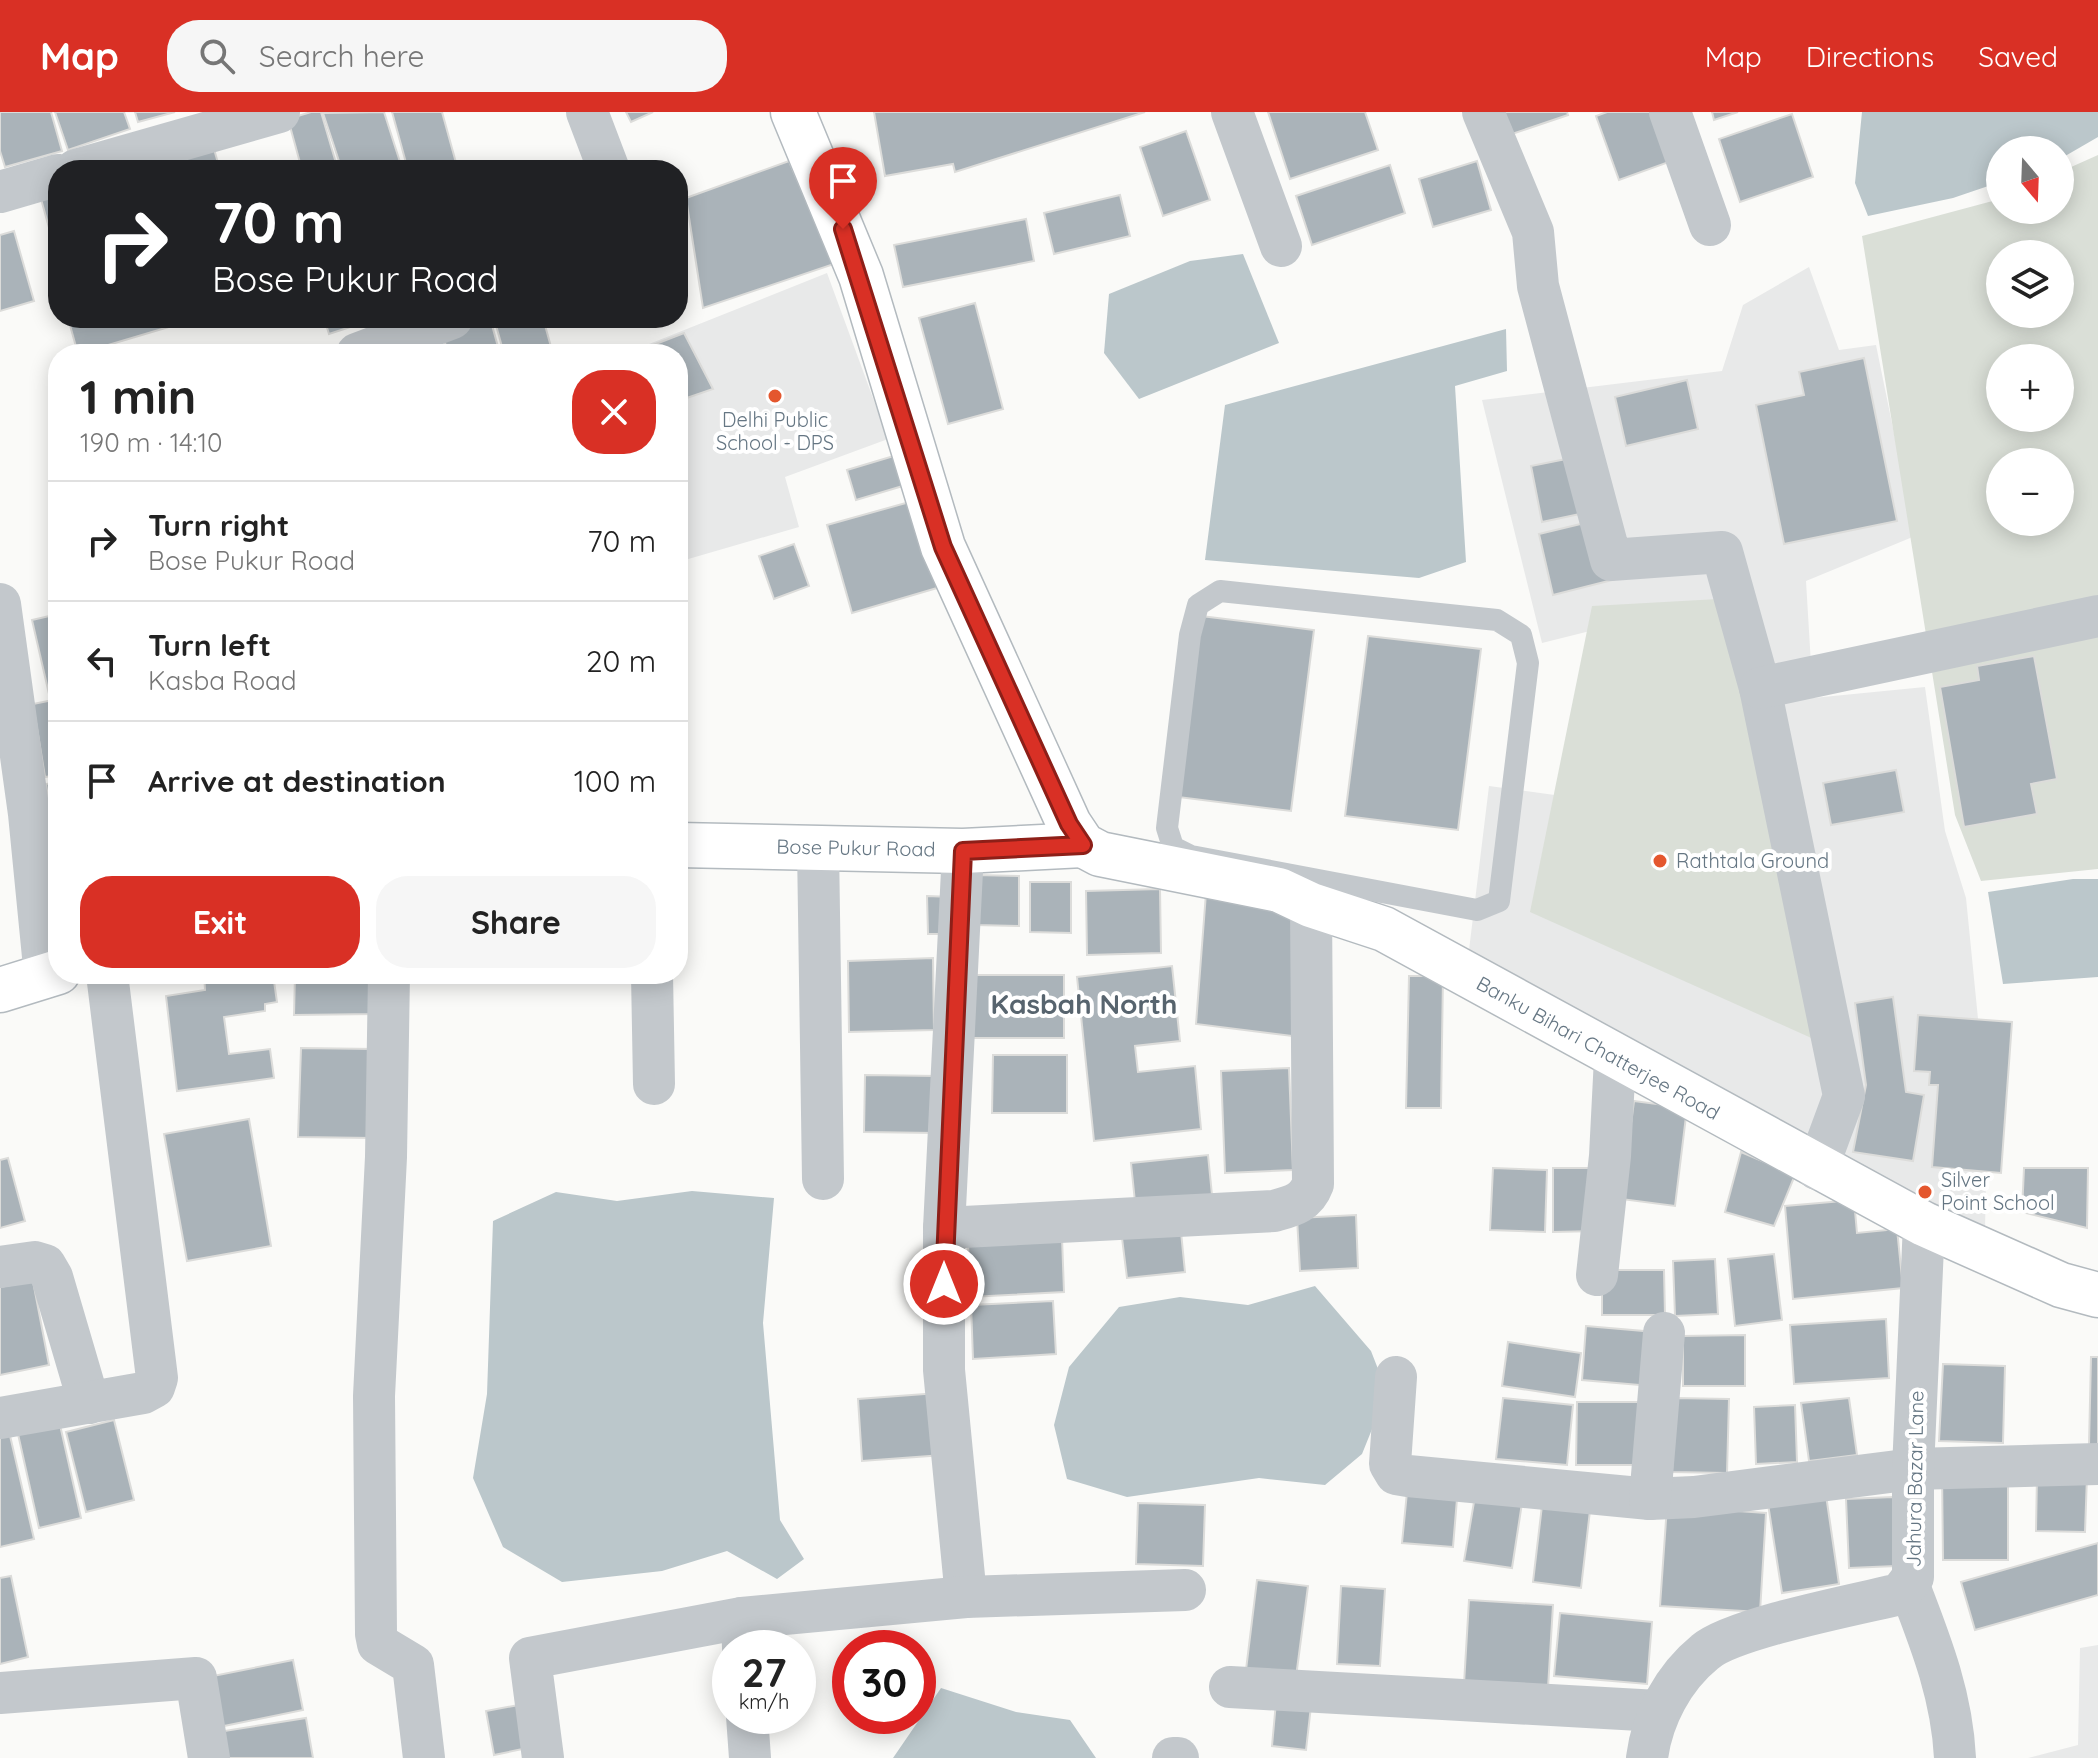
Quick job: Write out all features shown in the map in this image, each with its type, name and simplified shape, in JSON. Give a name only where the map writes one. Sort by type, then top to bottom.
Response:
[{"type":"main road","points":[[798,113],[861,276],[943,547],[1069,824],[1083,845]]},
{"type":"main road","name":"Bose Pukur Road","points":[[688,845],[963,851],[1083,845]]},
{"type":"main road","name":"Banku Bihari Chatterjee Road","points":[[1083,845],[1100,854],[1279,890],[1312,892],[1817,1169],[1924,1224],[2061,1285],[2098,1295]]},
{"type":"main road","points":[[0,990],[48,975]]},
{"type":"street","points":[[104,160],[213,121],[279,112]]},
{"type":"street","points":[[587,112],[605,160]]},
{"type":"street","points":[[1232,112],[1281,246]]},
{"type":"street","points":[[1483,112],[1533,232],[1538,286],[1611,560],[1722,552],[1760,688],[1844,1096],[1817,1169]]},
{"type":"street","points":[[1670,112],[1710,225]]},
{"type":"street","points":[[0,192],[48,178]]},
{"type":"street","points":[[383,344],[426,328]]},
{"type":"street","points":[[0,604],[13,786],[48,959]]},
{"type":"street","points":[[1760,688],[2098,616]]},
{"type":"street","points":[[818,847],[823,1179]]},
{"type":"street","points":[[963,851],[944,1228],[944,1370],[966,1597]]},
{"type":"street","points":[[944,1228],[1274,1211],[1297,1204],[1309,1195],[1313,1184],[1312,892]]},
{"type":"street","points":[[0,1418],[143,1393],[154,1387],[157,1378],[108,984]]},
{"type":"street","points":[[389,984],[386,1157],[374,1396],[376,1634],[378,1644],[413,1665],[424,1758]]},
{"type":"street","points":[[652,984],[654,1084]]},
{"type":"street","points":[[1597,1275],[1610,1156],[1615,1058]]},
{"type":"street","name":"Jahura Bazar Lane","points":[[1647,1758],[1658,1711],[1705,1652],[1722,1642],[1900,1594],[1909,1586],[1913,1577],[1913,1469],[1924,1224]]},
{"type":"street","points":[[0,1267],[35,1262],[45,1265],[52,1277],[89,1403]]},
{"type":"street","points":[[1650,1499],[1664,1333]]},
{"type":"street","points":[[1396,1377],[1390,1464],[1396,1474],[1650,1499],[1694,1497],[1913,1469],[2098,1464]]},
{"type":"street","points":[[1909,1586],[1942,1670],[1953,1725],[1955,1758]]},
{"type":"street","points":[[762,1630],[966,1597],[1185,1590]]},
{"type":"street","points":[[543,1758],[530,1658],[712,1637]]},
{"type":"street","points":[[0,1693],[196,1678],[209,1758]]},
{"type":"street","points":[[1230,1687],[1658,1711]]},
{"type":"street","points":[[748,1734],[750,1758]]},
{"type":"lane","points":[[1220,591],[1497,620],[1521,635],[1528,663],[1499,901],[1477,910],[1312,892],[1191,856],[1173,847],[1167,828],[1190,635],[1198,605],[1220,591]]},
{"type":"shaded area","points":[[1862,112],[2098,112],[2098,137],[2074,151],[2074,136],[1986,136],[1986,187],[1953,198],[1868,216],[1855,183]]},
{"type":"shaded area","points":[[2098,155],[2098,869],[1981,881],[1955,815],[1862,236],[1986,203],[1986,224],[2074,224],[2074,166]]},
{"type":"shaded area","points":[[1243,254],[1279,343],[1139,399],[1104,353],[1109,294],[1190,261]]},
{"type":"shaded area","points":[[1809,267],[1839,350],[1876,345],[1915,536],[1806,581],[1813,698],[1925,687],[1945,831],[1966,898],[1987,1109],[1985,1233],[1683,1080],[1469,950],[1489,786],[1569,797],[1718,599],[1542,643],[1482,400],[1722,371],[1743,305]]},
{"type":"shaded area","name":"Delhi Public School - DPS","points":[[827,273],[888,439],[785,477],[799,527],[688,559],[688,344],[649,344]]},
{"type":"shaded area","points":[[1506,329],[1507,371],[1455,386],[1466,562],[1419,578],[1205,560],[1225,405]]},
{"type":"shaded area","name":"Rathtala Ground","points":[[1718,599],[1770,811],[1818,1041],[1530,912],[1592,606]]},
{"type":"shaded area","points":[[2073,879],[2098,879],[2098,977],[2003,984],[1988,892]]},
{"type":"shaded area","points":[[692,1191],[774,1198],[763,1323],[780,1520],[804,1559],[777,1579],[727,1551],[662,1571],[562,1582],[503,1547],[473,1478],[487,1394],[493,1221],[556,1192],[617,1201]]},
{"type":"shaded area","points":[[1315,1286],[1371,1351],[1387,1392],[1362,1454],[1325,1485],[1259,1478],[1127,1497],[1067,1479],[1054,1425],[1069,1367],[1119,1307],[1180,1297],[1248,1305]]},
{"type":"shaded area","points":[[2098,1645],[2098,1758],[2028,1758],[2078,1745],[2080,1648]]},
{"type":"shaded area","points":[[941,1688],[1016,1712],[1070,1720],[1096,1758],[893,1758],[909,1734],[936,1734],[936,1695]]},
{"type":"building","points":[[0,112],[51,112],[62,151],[5,167],[0,151]]},
{"type":"building","points":[[55,112],[124,112],[130,129],[68,150]]},
{"type":"building","points":[[135,112],[175,112],[138,122]]},
{"type":"building","points":[[321,112],[335,160],[299,160],[288,119]]},
{"type":"building","points":[[384,112],[399,160],[339,160],[323,113]]},
{"type":"building","points":[[392,112],[442,112],[455,160],[405,160]]},
{"type":"building","points":[[626,112],[653,112],[631,122]]},
{"type":"building","points":[[874,112],[1145,112],[955,172],[953,164],[885,176]]},
{"type":"building","points":[[1268,112],[1365,112],[1378,150],[1290,179]]},
{"type":"building","points":[[1501,112],[1567,112],[1568,115],[1509,135]]},
{"type":"building","points":[[1607,112],[1664,112],[1680,158],[1619,180],[1596,116]]},
{"type":"building","points":[[1712,112],[1738,112],[1714,120]]},
{"type":"building","points":[[1792,114],[1813,177],[1740,202],[1719,139]]},
{"type":"building","points":[[1186,131],[1210,200],[1163,216],[1140,147]]},
{"type":"building","points":[[214,149],[217,160],[175,160]]},
{"type":"building","points":[[789,161],[834,264],[703,308],[688,197]]},
{"type":"building","points":[[1477,161],[1491,210],[1433,227],[1419,179]]},
{"type":"building","points":[[1390,165],[1405,213],[1312,245],[1296,196]]},
{"type":"building","points":[[1120,195],[1130,236],[1054,254],[1044,213]]},
{"type":"building","points":[[48,197],[48,224],[41,199]]},
{"type":"building","points":[[1026,219],[1034,261],[903,287],[894,245]]},
{"type":"building","points":[[14,231],[34,301],[0,311],[0,235]]},
{"type":"building","points":[[975,303],[1003,409],[948,424],[919,318]]},
{"type":"building","points":[[71,328],[165,328],[112,344],[75,344]]},
{"type":"building","points":[[327,328],[347,328],[329,334]]},
{"type":"building","points":[[441,328],[493,328],[497,344],[445,344]]},
{"type":"building","points":[[497,328],[546,328],[550,344],[501,344]]},
{"type":"building","points":[[684,333],[713,389],[688,398],[688,344],[656,344]]},
{"type":"building","points":[[1864,358],[1897,521],[1784,544],[1756,405],[1804,395],[1799,372]]},
{"type":"building","points":[[1687,380],[1698,429],[1626,446],[1615,397]]},
{"type":"building","points":[[1596,453],[1608,508],[1542,522],[1531,466]]},
{"type":"building","points":[[897,455],[906,485],[856,500],[847,470]]},
{"type":"building","points":[[913,501],[937,588],[852,613],[827,525]]},
{"type":"building","points":[[1618,515],[1632,575],[1553,595],[1539,534]]},
{"type":"building","points":[[794,544],[809,586],[774,599],[759,556]]},
{"type":"building","points":[[48,616],[48,690],[32,620]]},
{"type":"building","points":[[1201,616],[1314,630],[1291,811],[1178,797]]},
{"type":"building","points":[[1368,636],[1481,649],[1458,830],[1345,816]]},
{"type":"building","points":[[2034,656],[2057,779],[2031,784],[2037,814],[1964,827],[1940,687],[1979,680],[1977,666]]},
{"type":"building","points":[[48,701],[48,777],[45,777],[33,704]]},
{"type":"building","points":[[1896,770],[1904,812],[1831,825],[1823,783]]},
{"type":"building","points":[[976,875],[1019,876],[1019,926],[976,925]]},
{"type":"building","points":[[1207,880],[1307,912],[1292,1036],[1196,1024]]},
{"type":"building","points":[[1030,882],[1071,882],[1071,933],[1030,932]]},
{"type":"building","points":[[1160,889],[1161,953],[1087,955],[1086,891]]},
{"type":"building","points":[[927,896],[952,897],[952,934],[928,934]]},
{"type":"building","points":[[933,958],[934,1030],[849,1032],[848,961]]},
{"type":"building","points":[[1172,966],[1180,1041],[1135,1046],[1138,1072],[1195,1066],[1201,1129],[1094,1141],[1077,977]]},
{"type":"building","points":[[959,975],[1064,975],[1064,1038],[958,1038]]},
{"type":"building","points":[[1409,976],[1443,976],[1441,1108],[1406,1108]]},
{"type":"building","points":[[205,984],[274,984],[277,1002],[265,1004],[265,1011],[224,1017],[229,1054],[270,1049],[274,1078],[177,1091],[166,996],[205,990]]},
{"type":"building","points":[[295,984],[375,984],[375,1014],[294,1015]]},
{"type":"building","points":[[1893,997],[1906,1092],[1924,1095],[1913,1161],[1853,1152],[1866,1085],[1855,1003]]},
{"type":"building","points":[[1918,1015],[2012,1022],[2001,1173],[1932,1167],[1938,1085],[1929,1085],[1930,1072],[1914,1071]]},
{"type":"building","points":[[301,1048],[374,1049],[372,1138],[298,1137]]},
{"type":"building","points":[[993,1055],[1067,1055],[1067,1113],[992,1113]]},
{"type":"building","points":[[1289,1068],[1293,1170],[1225,1173],[1221,1071]]},
{"type":"building","points":[[865,1075],[937,1076],[935,1133],[864,1132]]},
{"type":"building","points":[[1634,1101],[1687,1108],[1675,1206],[1621,1199]]},
{"type":"building","points":[[249,1119],[271,1246],[187,1261],[164,1134]]},
{"type":"building","points":[[1741,1152],[1795,1175],[1774,1226],[1725,1212]]},
{"type":"building","points":[[1208,1155],[1212,1195],[1135,1202],[1131,1163]]},
{"type":"building","points":[[8,1158],[25,1221],[0,1228],[0,1160]]},
{"type":"building","points":[[1493,1168],[1547,1170],[1545,1232],[1490,1230]]},
{"type":"building","points":[[1553,1168],[1597,1168],[1598,1231],[1553,1232]]},
{"type":"building","points":[[2024,1168],[2088,1168],[2087,1228],[2022,1212]]},
{"type":"building","points":[[1854,1200],[1857,1233],[1897,1229],[1903,1288],[1793,1299],[1785,1206]]},
{"type":"building","points":[[1356,1215],[1358,1268],[1300,1271],[1297,1218]]},
{"type":"building","points":[[1181,1232],[1185,1272],[1127,1278],[1122,1238]]},
{"type":"building","points":[[1062,1237],[1064,1292],[970,1297],[968,1242]]},
{"type":"building","points":[[1774,1254],[1782,1320],[1735,1326],[1728,1259]]},
{"type":"building","points":[[1715,1259],[1718,1314],[1675,1316],[1673,1261]]},
{"type":"building","points":[[1602,1270],[1664,1270],[1665,1315],[1602,1315]]},
{"type":"building","points":[[33,1281],[49,1365],[0,1375],[0,1287]]},
{"type":"building","points":[[1053,1301],[1056,1354],[973,1359],[971,1305]]},
{"type":"building","points":[[1886,1319],[1889,1378],[1794,1384],[1790,1325]]},
{"type":"building","points":[[1586,1326],[1655,1332],[1651,1386],[1582,1380]]},
{"type":"building","points":[[1745,1335],[1745,1386],[1683,1386],[1683,1336]]},
{"type":"building","points":[[1508,1342],[1581,1353],[1575,1397],[1502,1386]]},
{"type":"building","points":[[2091,1357],[2098,1357],[2098,1445],[2089,1445]]},
{"type":"building","points":[[1943,1364],[2005,1366],[2003,1443],[1939,1441]]},
{"type":"building","points":[[938,1393],[943,1455],[862,1461],[858,1399]]},
{"type":"building","points":[[1503,1398],[1573,1405],[1567,1465],[1496,1459]]},
{"type":"building","points":[[1674,1398],[1729,1399],[1727,1473],[1672,1472]]},
{"type":"building","points":[[1849,1398],[1857,1455],[1809,1461],[1801,1403]]},
{"type":"building","points":[[1577,1402],[1644,1402],[1643,1465],[1576,1465]]},
{"type":"building","points":[[1795,1405],[1797,1462],[1756,1464],[1754,1407]]},
{"type":"building","points":[[114,1420],[134,1500],[86,1512],[66,1432]]},
{"type":"building","points":[[60,1425],[81,1518],[39,1528],[18,1434]]},
{"type":"building","points":[[8,1427],[34,1539],[0,1547],[0,1428]]},
{"type":"building","points":[[1942,1472],[2008,1472],[2008,1560],[1943,1560]]},
{"type":"building","points":[[2037,1475],[2087,1476],[2085,1532],[2036,1531]]},
{"type":"building","points":[[1408,1482],[1458,1487],[1453,1547],[1402,1543]]},
{"type":"building","points":[[1826,1495],[1839,1584],[1782,1593],[1768,1504]]},
{"type":"building","points":[[1475,1496],[1522,1503],[1512,1568],[1464,1561]]},
{"type":"building","points":[[1543,1497],[1591,1502],[1581,1588],[1533,1582]]},
{"type":"building","points":[[1893,1497],[1896,1566],[1849,1568],[1846,1499]]},
{"type":"building","points":[[1138,1503],[1205,1505],[1203,1566],[1136,1564]]},
{"type":"building","points":[[1667,1506],[1766,1513],[1760,1612],[1660,1606]]},
{"type":"building","points":[[2098,1543],[2098,1595],[1975,1630],[1961,1582]]},
{"type":"building","points":[[11,1576],[28,1657],[0,1664],[0,1578]]},
{"type":"building","points":[[1257,1580],[1308,1586],[1296,1677],[1246,1670]]},
{"type":"building","points":[[1341,1586],[1385,1589],[1380,1666],[1337,1664]]},
{"type":"building","points":[[1469,1600],[1553,1605],[1548,1688],[1464,1684]]},
{"type":"building","points":[[1560,1613],[1652,1622],[1647,1684],[1554,1676]]},
{"type":"building","points":[[293,1660],[303,1710],[214,1728],[203,1678]]},
{"type":"building","points":[[1276,1702],[1311,1706],[1306,1750],[1272,1746]]},
{"type":"building","points":[[529,1703],[537,1746],[494,1755],[486,1711]]},
{"type":"building","points":[[306,1718],[313,1758],[222,1758],[218,1732]]},
{"type":"place","name":"Delhi Public School - DPS","points":[[775,396]]},
{"type":"place","name":"Rathtala Ground","points":[[1660,861]]},
{"type":"place","name":"Silver Point School","points":[[1925,1192]]},
{"type":"district","name":"Kasbah North","points":[[1084,1004]]},
{"type":"route","points":[[843,229],[861,276],[943,547],[1069,824],[1083,845],[963,851],[944,1228],[944,1284]]}]
